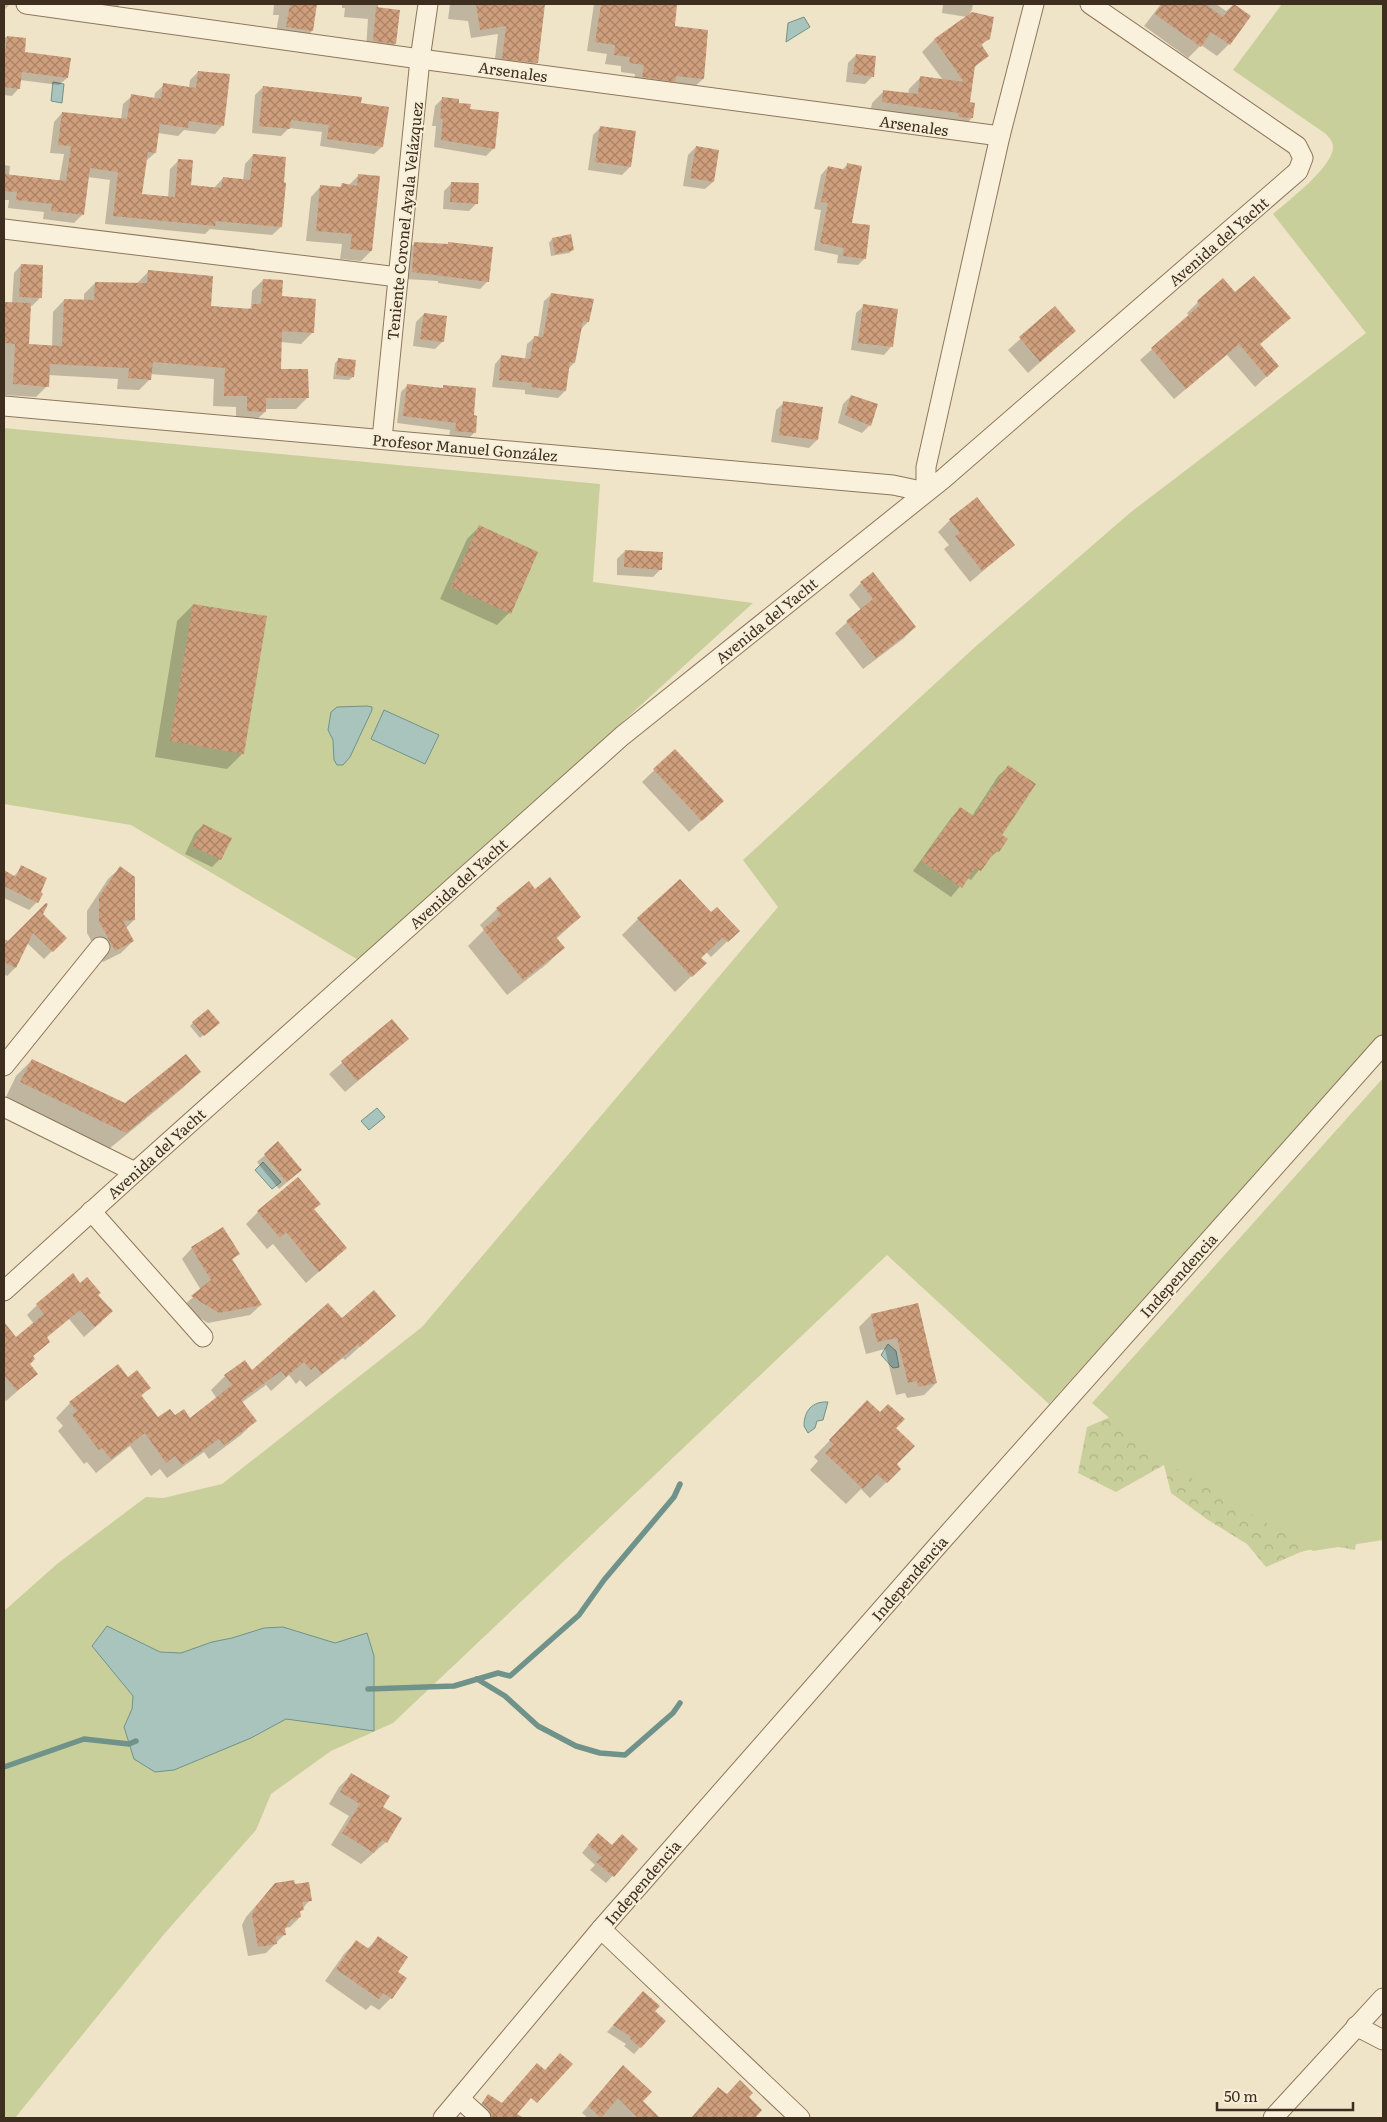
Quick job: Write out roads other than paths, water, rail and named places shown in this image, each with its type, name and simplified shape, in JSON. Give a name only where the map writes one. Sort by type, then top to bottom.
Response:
[{"type":"street","name":"Arsenales","points":[[26,4],[420,59],[1000,136]]},
{"type":"street","name":"Teniente Coronel Ayala Velázquez","points":[[382,439],[420,59],[428,4]]},
{"type":"street","points":[[926,492],[926,467],[1000,136],[1034,4]]},
{"type":"street","name":"Avenida del Yacht","points":[[4,1291],[622,736],[926,492],[1298,171],[1303,158],[1296,146],[1090,4]]},
{"type":"street","points":[[4,229],[398,277]]},
{"type":"street","name":"Profesor Manuel González","points":[[4,406],[893,485],[926,492]]},
{"type":"street","points":[[4,1066],[100,947]]},
{"type":"street","name":"Independencia","points":[[443,2118],[601,1929],[938,1544],[1383,1044]]},
{"type":"street","points":[[4,1107],[135,1172]]},
{"type":"street","points":[[91,1211],[203,1337]]},
{"type":"street","points":[[601,1929],[800,2118]]},
{"type":"street","points":[[1272,2118],[1383,1998]]},
{"type":"street","points":[[1356,2026],[1383,2040]]},
{"type":"street","points":[[460,2099],[481,2118]]},
{"type":"water","points":[[804,17],[810,27],[786,42],[788,23]]},
{"type":"water","points":[[53,82],[64,84],[62,103],[51,101]]},
{"type":"water","points":[[337,707],[372,707],[372,710],[350,757],[343,765],[337,765],[334,760],[333,740],[328,730],[331,712]]},
{"type":"water","points":[[384,710],[439,735],[425,764],[371,739]]},
{"type":"water","points":[[377,1108],[385,1117],[369,1130],[361,1121]]},
{"type":"water","points":[[263,1162],[281,1182],[272,1189],[255,1170]]},
{"type":"water","points":[[888,1344],[896,1351],[899,1367],[893,1368],[881,1355]]},
{"type":"water","points":[[828,1402],[823,1420],[817,1421],[815,1428],[808,1433],[804,1426],[807,1412],[813,1405]]},
{"type":"water","points":[[107,1626],[160,1652],[181,1653],[212,1642],[264,1628],[283,1627],[335,1643],[367,1633],[374,1656],[374,1731],[286,1719],[251,1738],[174,1770],[155,1772],[134,1759],[124,1727],[132,1709],[133,1696],[92,1646]]},
{"type":"waterway","points":[[368,1689],[454,1686],[498,1673],[510,1676],[579,1615],[604,1580],[674,1497],[680,1484]]},
{"type":"waterway","points":[[477,1679],[505,1696],[538,1726],[576,1746],[600,1753],[625,1755],[673,1713],[680,1703]]},
{"type":"waterway","points":[[4,1767],[84,1739],[129,1744],[136,1741]]}]
